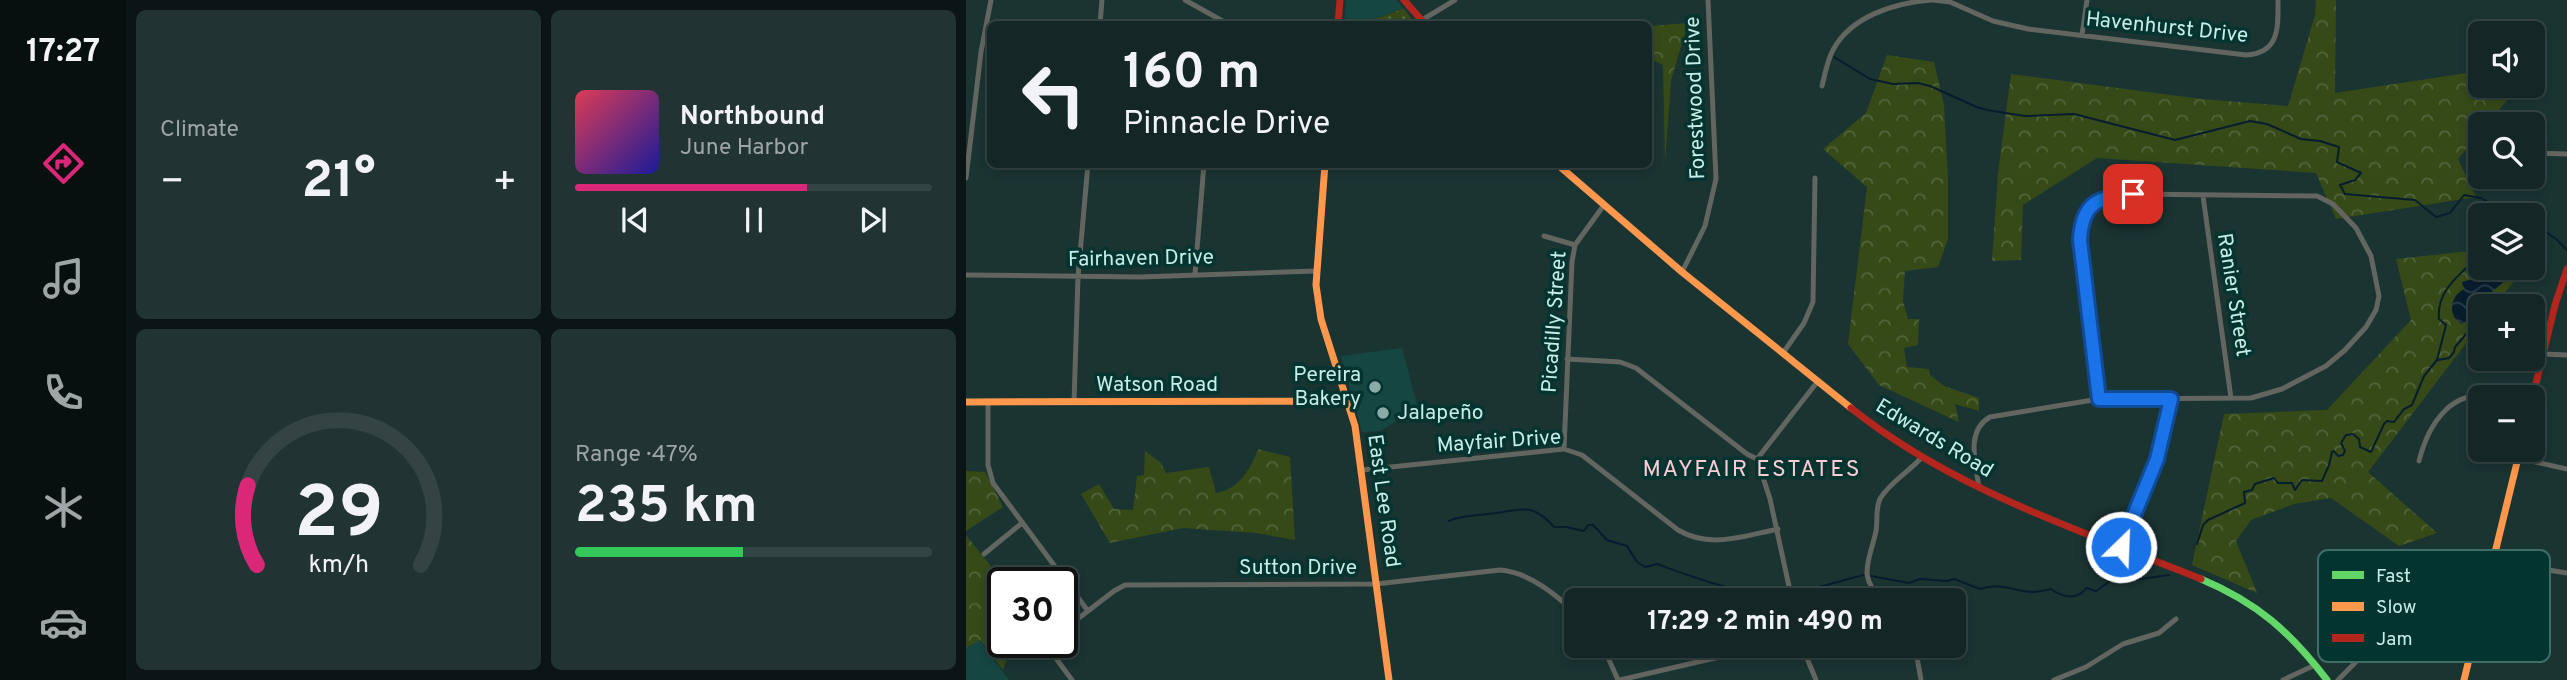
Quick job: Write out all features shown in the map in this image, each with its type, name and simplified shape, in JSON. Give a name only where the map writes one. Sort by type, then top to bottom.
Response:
[{"type":"street","points":[[966,178],[981,52],[991,0]]},
{"type":"street","points":[[1100,21],[1102,0]]},
{"type":"street","points":[[1185,0],[1222,21]]},
{"type":"street","points":[[1338,21],[1340,0]]},
{"type":"street","points":[[1404,0],[1422,21]]},
{"type":"street","points":[[1424,21],[1455,0]]},
{"type":"street","name":"Forestwood Drive","points":[[1682,272],[1704,226],[1716,179],[1708,0]]},
{"type":"street","name":"Havenhurst Drive","points":[[1822,86],[1831,53],[1840,38],[1853,25],[1883,11],[1932,0],[1961,3],[2011,26],[2246,55],[2257,54],[2269,47],[2276,37],[2278,0]]},
{"type":"street","points":[[2082,35],[2087,0]]},
{"type":"street","points":[[2545,153],[2567,154]]},
{"type":"street","points":[[1074,402],[1078,277],[1088,168]]},
{"type":"street","points":[[1195,274],[1204,168]]},
{"type":"street","name":"East Lee Road","points":[[1325,168],[1316,271],[1321,319],[1349,401],[1362,470],[1389,680]]},
{"type":"street","name":"Edwards Road","points":[[1562,168],[1682,272],[1861,416],[1923,457],[1979,488],[2214,583],[2247,600],[2287,632],[2327,680]]},
{"type":"street","points":[[1783,353],[1804,323],[1813,302],[1815,178]]},
{"type":"street","points":[[1979,488],[1974,438],[1983,421],[1994,415],[2099,399],[2251,398],[2272,393],[2326,366],[2352,342],[2372,318],[2378,303],[2379,284],[2365,243],[2348,218],[2329,201],[2312,196],[2112,195],[2096,201],[2085,214],[2081,231],[2081,258],[2099,399]]},
{"type":"street","name":"Ranier Street","points":[[2203,196],[2231,398]]},
{"type":"street","name":"Picadilly Street","points":[[1564,449],[1572,262],[1575,245],[1604,205]]},
{"type":"street","points":[[1544,236],[1575,245]]},
{"type":"street","points":[[2545,347],[2567,269]]},
{"type":"street","name":"Fairhaven Drive","points":[[966,275],[1078,277],[1316,271]]},
{"type":"street","points":[[2545,354],[2567,355]]},
{"type":"street","points":[[1567,359],[1620,362],[1636,368],[1747,454],[1757,458]]},
{"type":"street","points":[[1757,458],[1818,381]]},
{"type":"street","points":[[2418,461],[2434,424],[2450,407],[2468,396]]},
{"type":"street","points":[[2121,547],[2157,459],[2171,399]]},
{"type":"street","name":"Watson Road","points":[[966,402],[1349,401]]},
{"type":"street","points":[[988,402],[989,474],[998,491],[1088,611]]},
{"type":"street","name":"Mayfair Drive","points":[[1362,470],[1564,449],[1583,455],[1689,536],[1723,541],[1778,529]]},
{"type":"street","points":[[1871,588],[1867,574],[1868,556],[1876,530],[1878,505],[1884,494],[1923,457]]},
{"type":"street","points":[[1757,458],[1778,529],[1790,588]]},
{"type":"street","points":[[2496,550],[2517,462]]},
{"type":"street","points":[[2545,462],[2567,469]]},
{"type":"street","points":[[984,554],[1022,523]]},
{"type":"street","name":"Sutton Drive","points":[[1078,619],[1120,587],[1133,584],[1376,584],[1504,570],[1548,590],[1564,603]]},
{"type":"street","points":[[2054,680],[2077,672],[2123,644],[2159,633],[2176,619]]},
{"type":"street","points":[[1058,658],[1072,680]]},
{"type":"street","points":[[1609,658],[1619,680],[1715,658]]},
{"type":"street","points":[[1807,658],[1816,680]]},
{"type":"street","points":[[1916,658],[1921,680]]},
{"type":"street","points":[[2339,680],[2357,662]]},
{"type":"street","points":[[2464,680],[2468,662]]},
{"type":"street","points":[[2283,680],[2315,665]]},
{"type":"street","points":[[2077,672],[2081,680]]},
{"type":"shaded area","points":[[1346,0],[1397,0],[1403,8],[1370,21],[1344,21]]},
{"type":"shaded area","points":[[1402,348],[1418,408],[1380,431],[1362,432],[1341,356]]},
{"type":"shaded area","points":[[979,640],[987,651],[987,658],[992,658],[1009,680],[966,680],[966,648]]},
{"type":"green space","points":[[2316,0],[2336,0],[2335,93],[2468,73],[2468,98],[2509,98],[2497,112],[2468,112],[2468,147],[2458,159],[2468,180],[2468,189],[2472,189],[2476,197],[2336,219],[2316,173],[2097,158],[2023,205],[2021,260],[1992,261],[1998,173],[2011,74],[2202,99],[2288,106],[2315,15]]},
{"type":"green space","points":[[1402,9],[1414,21],[1370,21]]},
{"type":"green space","points":[[1688,23],[1671,80],[1665,163],[1663,65],[1652,60],[1652,26]]},
{"type":"green space","points":[[1887,55],[1934,62],[1944,105],[1948,239],[1938,267],[1905,271],[1903,301],[1908,319],[1919,319],[1918,345],[1904,348],[1907,367],[1929,369],[1930,375],[1944,386],[1979,398],[1979,411],[1955,404],[1959,422],[1879,385],[1848,344],[1867,187],[1823,149],[1866,113]]},
{"type":"green space","points":[[2468,251],[2468,280],[2515,280],[2504,294],[2468,294],[2468,341],[2368,472],[2437,533],[2399,546],[2331,498],[2294,504],[2251,520],[2236,541],[2257,593],[2192,565],[2224,414],[2327,410],[2411,320],[2396,259]]},
{"type":"green space","points":[[1258,449],[1290,457],[1295,540],[1256,533],[1183,528],[1110,543],[1081,494],[1099,484],[1114,509],[1133,510],[1137,476],[1144,475],[1145,451],[1161,463],[1166,473],[1209,467],[1216,493],[1224,491],[1243,477]]},
{"type":"green space","points":[[966,471],[985,472],[1003,507],[966,531]]},
{"type":"green space","points":[[966,535],[991,567],[987,567],[987,649],[980,640],[966,648]]},
{"type":"green space","points":[[994,658],[1007,658],[1003,670]]},
{"type":"water","points":[[2506,280],[2489,294],[2468,294],[2468,320],[2462,324],[2454,316],[2452,306],[2456,296],[2464,289],[2462,282]]},
{"type":"waterway","points":[[1834,57],[1870,79],[1893,84],[1918,83],[1930,86],[1979,108],[2025,116],[2074,114],[2175,140],[2250,121],[2267,124],[2301,139],[2339,147],[2337,162],[2361,173],[2355,180],[2340,185],[2345,194],[2415,200],[2436,217],[2450,213],[2464,195],[2481,198],[2490,203]]},
{"type":"waterway","points":[[2545,231],[2567,250]]},
{"type":"waterway","points":[[2197,544],[2203,525],[2208,520],[2245,503],[2244,492],[2252,490],[2255,484],[2274,478],[2278,483],[2292,483],[2295,490],[2302,480],[2322,481],[2332,452],[2338,456],[2343,455],[2345,451],[2341,443],[2346,435],[2353,434],[2359,439],[2360,447],[2371,452],[2384,424],[2387,421],[2394,422],[2404,409],[2412,405],[2424,376],[2437,360],[2446,325],[2439,319],[2441,299],[2451,283],[2468,266]]},
{"type":"waterway","points":[[2438,360],[2449,358],[2468,332]]},
{"type":"waterway","points":[[1449,521],[1468,516],[1531,510],[1554,527],[1584,531],[1588,525],[1593,525],[1607,540],[1627,546],[1637,562],[1645,567],[1657,564],[1732,588]]},
{"type":"waterway","points":[[1816,588],[1863,575]]},
{"type":"waterway","points":[[1871,576],[1909,583],[1920,579],[1954,579],[1980,589],[2001,587],[2033,592],[2051,589],[2060,594],[2074,596],[2086,588],[2096,591],[2113,579],[2127,581],[2169,575]]},
{"type":"waterway","points":[[1796,588],[1804,588]]},
{"type":"traffic: fast","points":[[2201,579],[2240,598],[2272,620],[2300,647],[2327,680]]},
{"type":"traffic: slow","points":[[1325,168],[1316,285],[1321,319],[1355,426],[1389,680]]},
{"type":"traffic: slow","points":[[1562,168],[1682,272],[1851,408]]},
{"type":"traffic: slow","points":[[966,402],[1349,401]]},
{"type":"traffic: slow","points":[[2496,550],[2517,462]]},
{"type":"traffic: slow","points":[[2464,680],[2468,662]]},
{"type":"traffic: jam","points":[[1338,21],[1340,0]]},
{"type":"traffic: jam","points":[[1404,0],[1422,21]]},
{"type":"traffic: jam","points":[[2536,385],[2555,305],[2567,269]]},
{"type":"traffic: jam","points":[[1851,408],[1890,437],[1975,485],[2065,525],[2201,579]]},
{"type":"place","name":"Pereira Bakery","points":[[1375,387]]},
{"type":"place","name":"Jalapeño","points":[[1383,413]]},
{"type":"district","name":"MAYFAIR ESTATES","points":[[1752,470]]},
{"type":"route","points":[[2121,547],[2157,459],[2171,399],[2099,399],[2080,240],[2085,214],[2096,201],[2112,195],[2133,194]]}]
